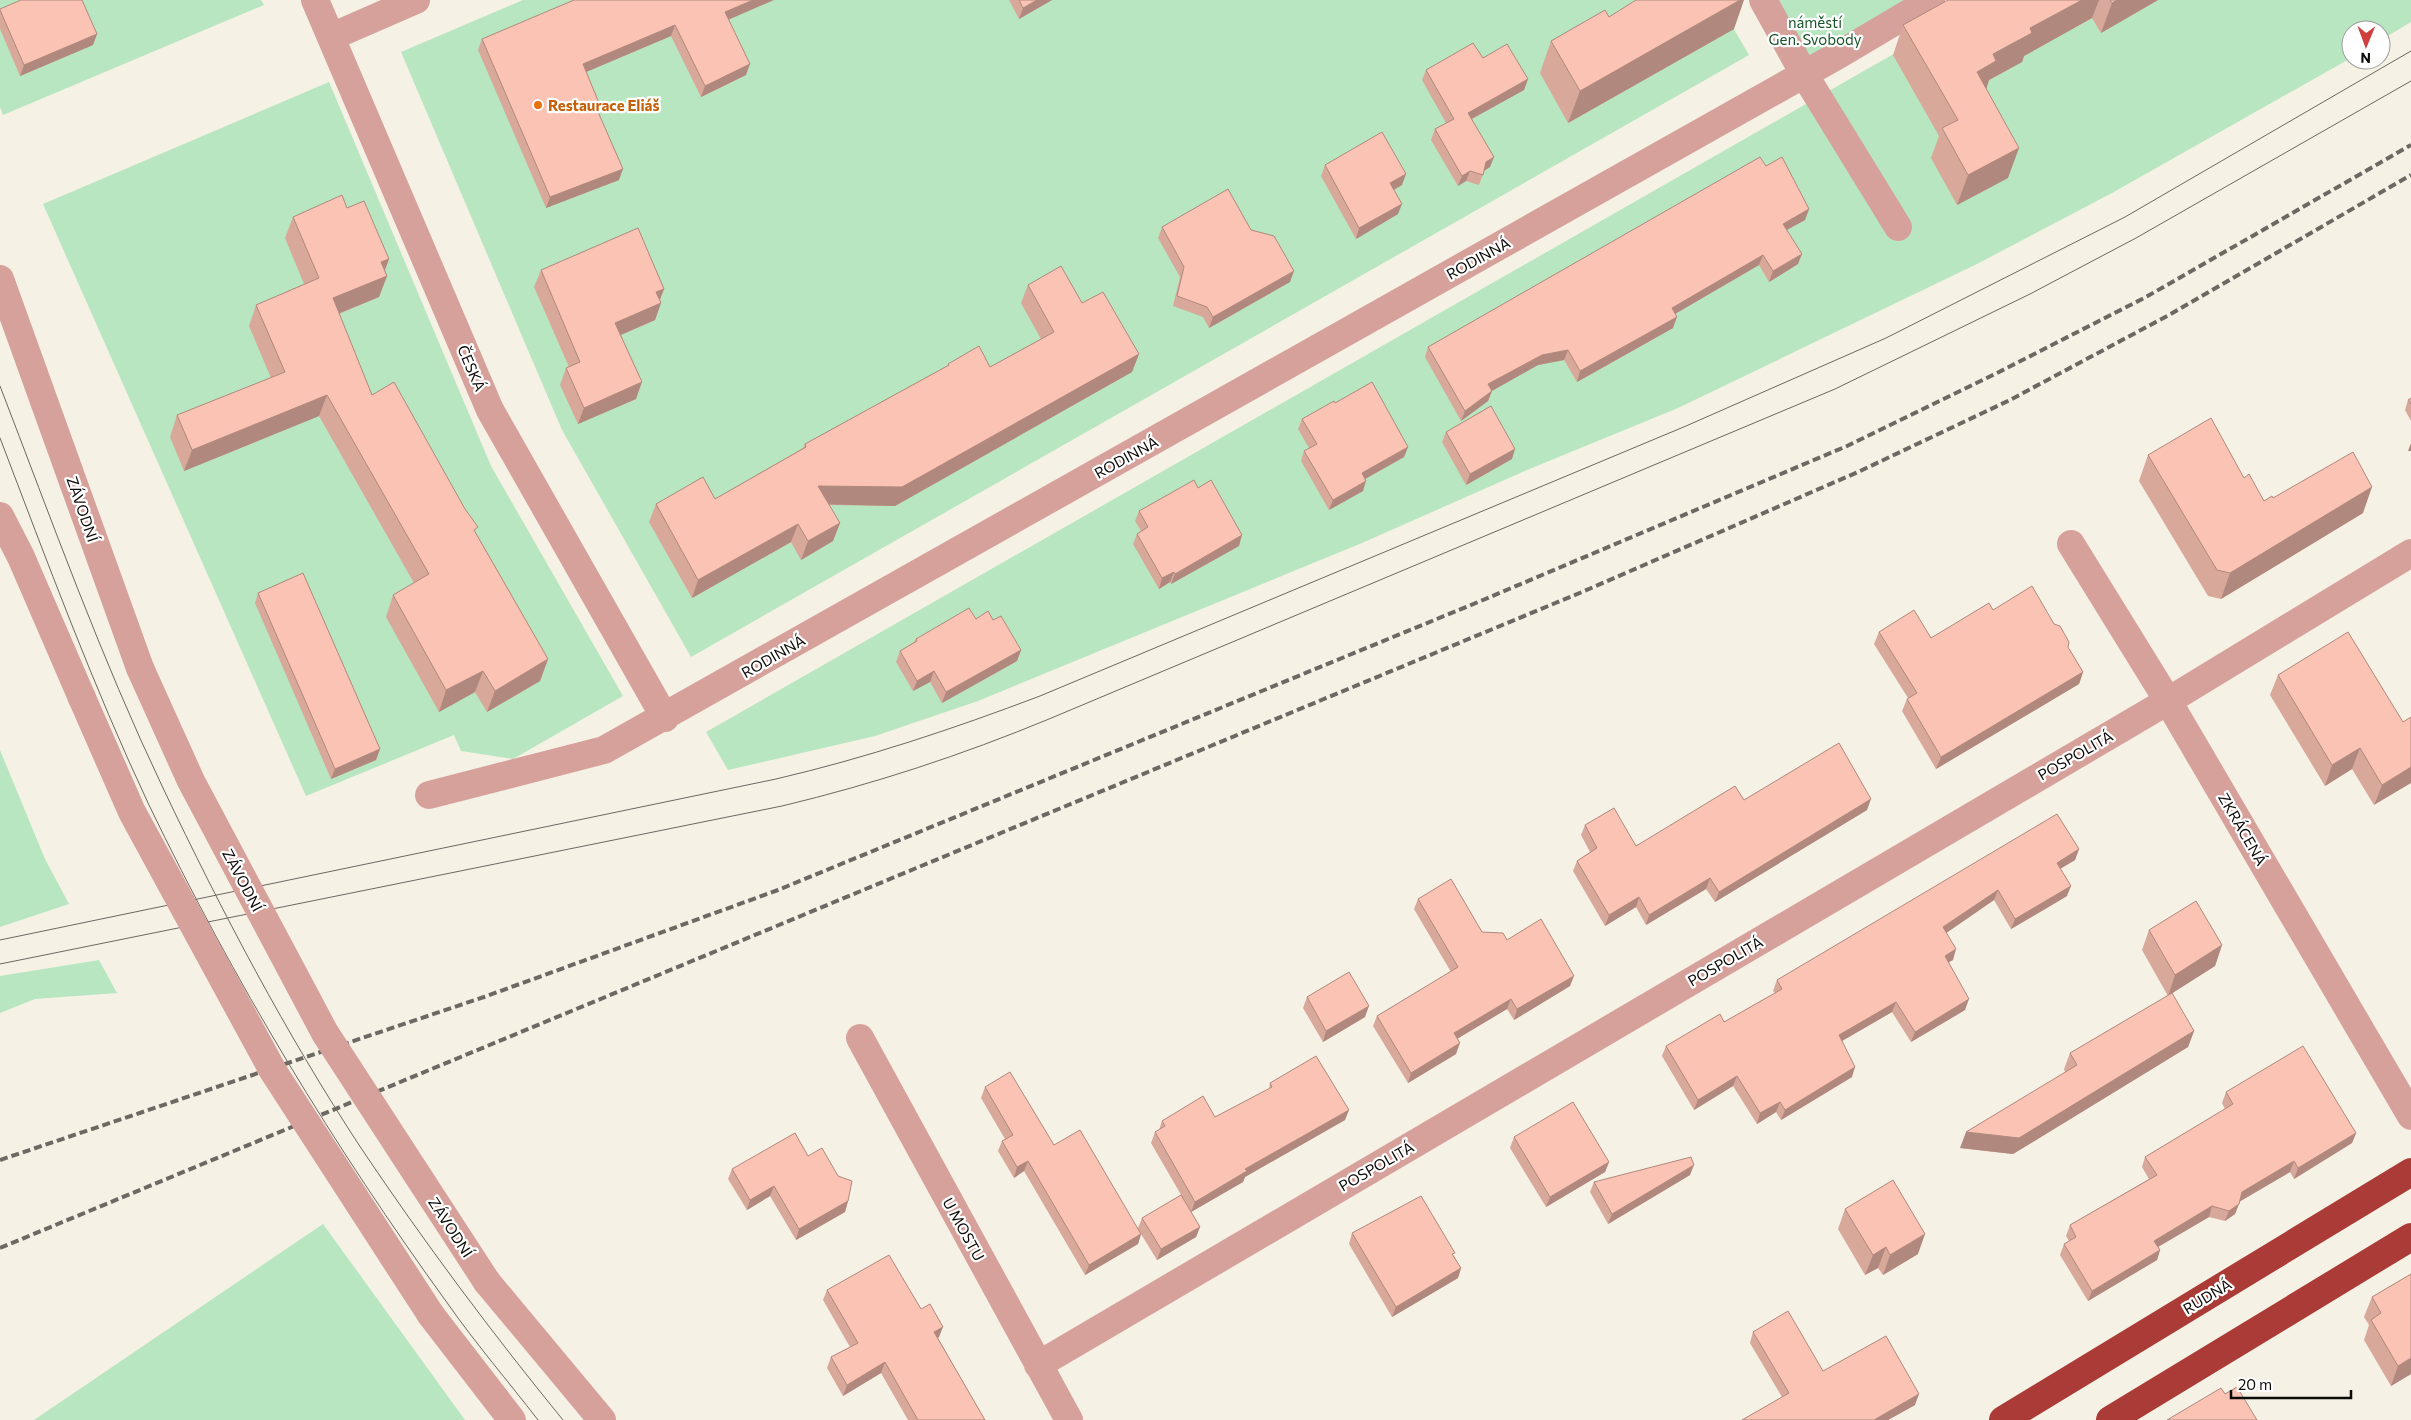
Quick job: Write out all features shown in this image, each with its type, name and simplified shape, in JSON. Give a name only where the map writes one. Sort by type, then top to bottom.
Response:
[{"type":"highway","name":"RUDNÁ","points":[[2003,1420],[2411,1172]]},
{"type":"highway","points":[[2110,1420],[2411,1237]]},
{"type":"street","name":"ČESKÁ","points":[[315,0],[490,410],[665,718]]},
{"type":"street","points":[[331,37],[416,0]]},
{"type":"street","points":[[1762,0],[1804,74],[1898,227]]},
{"type":"street","name":"RODINNÁ","points":[[429,795],[604,750],[665,718],[1804,74],[1931,0]]},
{"type":"street","name":"ZÁVODNÍ","points":[[0,279],[140,668],[190,781],[325,1033],[487,1282],[602,1420]]},
{"type":"street","points":[[0,516],[21,557],[132,812],[273,1071],[431,1315],[512,1420]]},
{"type":"street","name":"ZKRÁCENÁ","points":[[2071,544],[2168,700],[2411,1116]]},
{"type":"street","name":"POSPOLITÁ","points":[[1038,1365],[2168,700],[2411,553]]},
{"type":"street","name":"U MOSTU","points":[[860,1038],[1069,1420]]},
{"type":"green space","points":[[0,0],[261,0],[264,5],[3,115],[0,107]]},
{"type":"green space","points":[[523,0],[1717,0],[1749,55],[691,657],[562,430],[401,52]]},
{"type":"green space","name":"náměstí Gen. Svobody","points":[[1762,0],[1929,0],[1804,74]]},
{"type":"green space","points":[[1988,0],[2411,0],[2411,22],[2391,34],[2391,20],[2341,20],[2341,64],[2112,193],[1977,264],[1678,408],[1527,470],[1362,543],[978,701],[875,736],[728,770],[706,732]]},
{"type":"green space","points":[[329,82],[491,466],[623,696],[513,759],[461,751],[454,735],[306,796],[43,204]]},
{"type":"green space","points":[[0,750],[45,859],[69,904],[0,927]]},
{"type":"green space","points":[[99,960],[117,993],[35,999],[0,1013],[0,976]]},
{"type":"green space","points":[[323,1224],[465,1420],[34,1420]]},
{"type":"building","points":[[21,0],[82,0],[97,34],[24,65],[0,10]]},
{"type":"building","points":[[574,0],[753,0],[725,12],[750,64],[705,86],[675,25],[583,64],[599,103],[595,105],[623,169],[550,197],[482,39]]},
{"type":"building","points":[[1019,0],[1037,0],[1023,8]]},
{"type":"building","points":[[1636,0],[1740,0],[1580,91],[1551,41],[1605,10],[1609,17]]},
{"type":"building","points":[[1948,0],[2082,0],[2030,28],[2032,33],[1993,54],[1996,61],[1977,72],[2019,148],[1968,175],[1942,128],[1958,120],[1903,25]]},
{"type":"building","points":[[1473,43],[1483,58],[1507,44],[1528,79],[1468,113],[1494,157],[1486,162],[1483,175],[1470,171],[1462,176],[1435,129],[1454,119],[1426,70]]},
{"type":"building","points":[[1382,132],[1406,174],[1390,183],[1402,204],[1359,228],[1325,165]]},
{"type":"building","points":[[1760,157],[1766,166],[1782,157],[1809,209],[1783,224],[1802,254],[1773,271],[1763,255],[1672,308],[1677,317],[1580,371],[1568,350],[1542,355],[1488,384],[1492,391],[1465,411],[1428,347]]},
{"type":"building","points":[[1228,189],[1251,230],[1274,236],[1294,271],[1213,317],[1207,307],[1177,296],[1184,267],[1162,227]]},
{"type":"building","points":[[342,195],[347,208],[364,201],[389,259],[381,262],[387,276],[333,298],[372,395],[394,382],[465,509],[478,527],[474,530],[548,659],[495,691],[483,671],[446,690],[393,595],[429,574],[327,395],[192,450],[177,415],[285,372],[256,305],[319,278],[293,217]]},
{"type":"building","points":[[638,228],[664,289],[656,292],[661,303],[615,323],[642,382],[584,408],[566,368],[580,362],[541,270]]},
{"type":"building","points":[[1061,266],[1082,303],[1103,292],[1139,354],[902,487],[818,486],[840,523],[808,541],[798,524],[698,580],[656,504],[703,477],[715,499],[806,447],[805,444],[949,365],[979,346],[990,367],[1054,332],[1028,285]]},
{"type":"building","points":[[1372,382],[1408,447],[1362,473],[1366,481],[1333,500],[1304,451],[1317,444],[1302,419]]},
{"type":"building","points":[[1491,406],[1515,449],[1470,474],[1446,432]]},
{"type":"building","points":[[2211,418],[2244,478],[2249,474],[2264,501],[2272,496],[2273,498],[2353,452],[2372,487],[2230,573],[2217,570],[2148,455]]},
{"type":"building","points":[[1194,480],[1198,488],[1211,480],[1242,535],[1175,574],[1174,572],[1162,578],[1137,534],[1148,527],[1139,511]]},
{"type":"building","points":[[303,573],[380,749],[335,769],[258,593]]},
{"type":"building","points":[[2032,586],[2054,624],[2060,626],[2069,642],[2068,647],[2083,672],[1941,757],[1907,699],[1917,693],[1879,632],[1914,610],[1931,638],[1989,603],[1993,610]]},
{"type":"building","points":[[969,608],[976,619],[988,611],[993,620],[1001,616],[1021,650],[946,692],[934,671],[917,681],[900,651],[917,641],[916,639]]},
{"type":"building","points":[[2348,632],[2403,722],[2411,717],[2411,767],[2382,785],[2360,748],[2332,765],[2278,675]]},
{"type":"building","points":[[1839,743],[1871,799],[1719,892],[1710,878],[1649,915],[1639,897],[1609,915],[1577,861],[1597,848],[1585,825],[1614,808],[1636,846],[1735,786],[1744,800]]},
{"type":"building","points":[[2057,814],[2079,849],[2057,863],[2071,886],[2015,919],[1998,890],[1943,927],[1956,949],[1945,956],[1969,999],[1915,1032],[1896,1002],[1839,1035],[1855,1067],[1785,1110],[1780,1102],[1760,1113],[1737,1076],[1698,1100],[1666,1046],[1720,1014],[1724,1022],[1782,989],[1777,980]]},
{"type":"building","points":[[1451,879],[1482,932],[1503,933],[1507,940],[1541,919],[1574,976],[1517,1009],[1511,999],[1454,1033],[1460,1043],[1411,1073],[1377,1016],[1458,967],[1418,899]]},
{"type":"building","points":[[2196,901],[2222,945],[2175,975],[2149,930]]},
{"type":"building","points":[[1349,972],[1369,1006],[1326,1031],[1307,997]]},
{"type":"building","points":[[2172,993],[2194,1031],[2019,1138],[1966,1132],[2077,1065],[2070,1053]]},
{"type":"building","points":[[2303,1046],[2356,1133],[2298,1168],[2294,1161],[2242,1192],[2239,1204],[2229,1211],[2212,1206],[2154,1241],[2160,1250],[2092,1291],[2064,1244],[2076,1237],[2070,1225],[2157,1175],[2145,1157],[2233,1104],[2226,1092]]},
{"type":"building","points":[[1316,1056],[1349,1110],[1245,1169],[1247,1171],[1195,1202],[1155,1132],[1165,1126],[1162,1121],[1203,1096],[1215,1117],[1272,1087],[1270,1083]]},
{"type":"building","points":[[1010,1072],[1054,1145],[1080,1130],[1141,1234],[1089,1265],[1028,1161],[1017,1167],[1002,1141],[1013,1135],[985,1087]]},
{"type":"building","points":[[1573,1102],[1609,1162],[1550,1197],[1514,1137]]},
{"type":"building","points":[[795,1133],[808,1156],[822,1148],[838,1176],[852,1181],[848,1201],[799,1229],[774,1186],[750,1200],[732,1169]]},
{"type":"building","points":[[1691,1157],[1694,1165],[1612,1214],[1594,1182]]},
{"type":"building","points":[[1893,1180],[1925,1234],[1890,1255],[1886,1247],[1873,1255],[1845,1209]]},
{"type":"building","points":[[1181,1195],[1200,1227],[1161,1249],[1142,1218]]},
{"type":"building","points":[[1421,1196],[1455,1253],[1452,1254],[1461,1268],[1396,1307],[1352,1233]]},
{"type":"building","points":[[889,1255],[921,1309],[930,1304],[943,1327],[934,1332],[985,1420],[918,1420],[885,1362],[847,1385],[831,1357],[858,1343],[827,1290]]},
{"type":"building","points":[[2411,1274],[2411,1358],[2398,1366],[2371,1320],[2381,1313],[2372,1297]]},
{"type":"building","points":[[1788,1311],[1823,1371],[1886,1336],[1919,1394],[1874,1420],[1742,1420],[1789,1393],[1753,1332]]},
{"type":"building","points":[[2237,1387],[2257,1420],[2167,1420],[2221,1388],[2225,1394]]},
{"type":"tram line","points":[[0,940],[776,779],[876,752],[1040,696],[1686,426],[1886,338],[2125,217],[2411,51]]},
{"type":"tram line","points":[[0,964],[782,806],[884,778],[984,745],[1835,389],[2030,294],[2136,238],[2411,81]]},
{"type":"tram line","points":[[0,386],[78,589],[140,739],[208,881],[256,972],[333,1105],[361,1148],[459,1287],[563,1420]]},
{"type":"tram line","points":[[0,438],[71,623],[128,760],[181,870],[215,935],[287,1061],[365,1184],[459,1319],[538,1420]]},
{"type":"railway","points":[[0,1160],[484,997],[778,890],[1483,600],[1847,446],[1999,372],[2146,297],[2411,145]]},
{"type":"railway","points":[[0,1248],[1582,592],[1858,472],[2010,400],[2169,315],[2411,175]]},
{"type":"place","name":"Restaurace Eliáš","points":[[538,105]]}]
